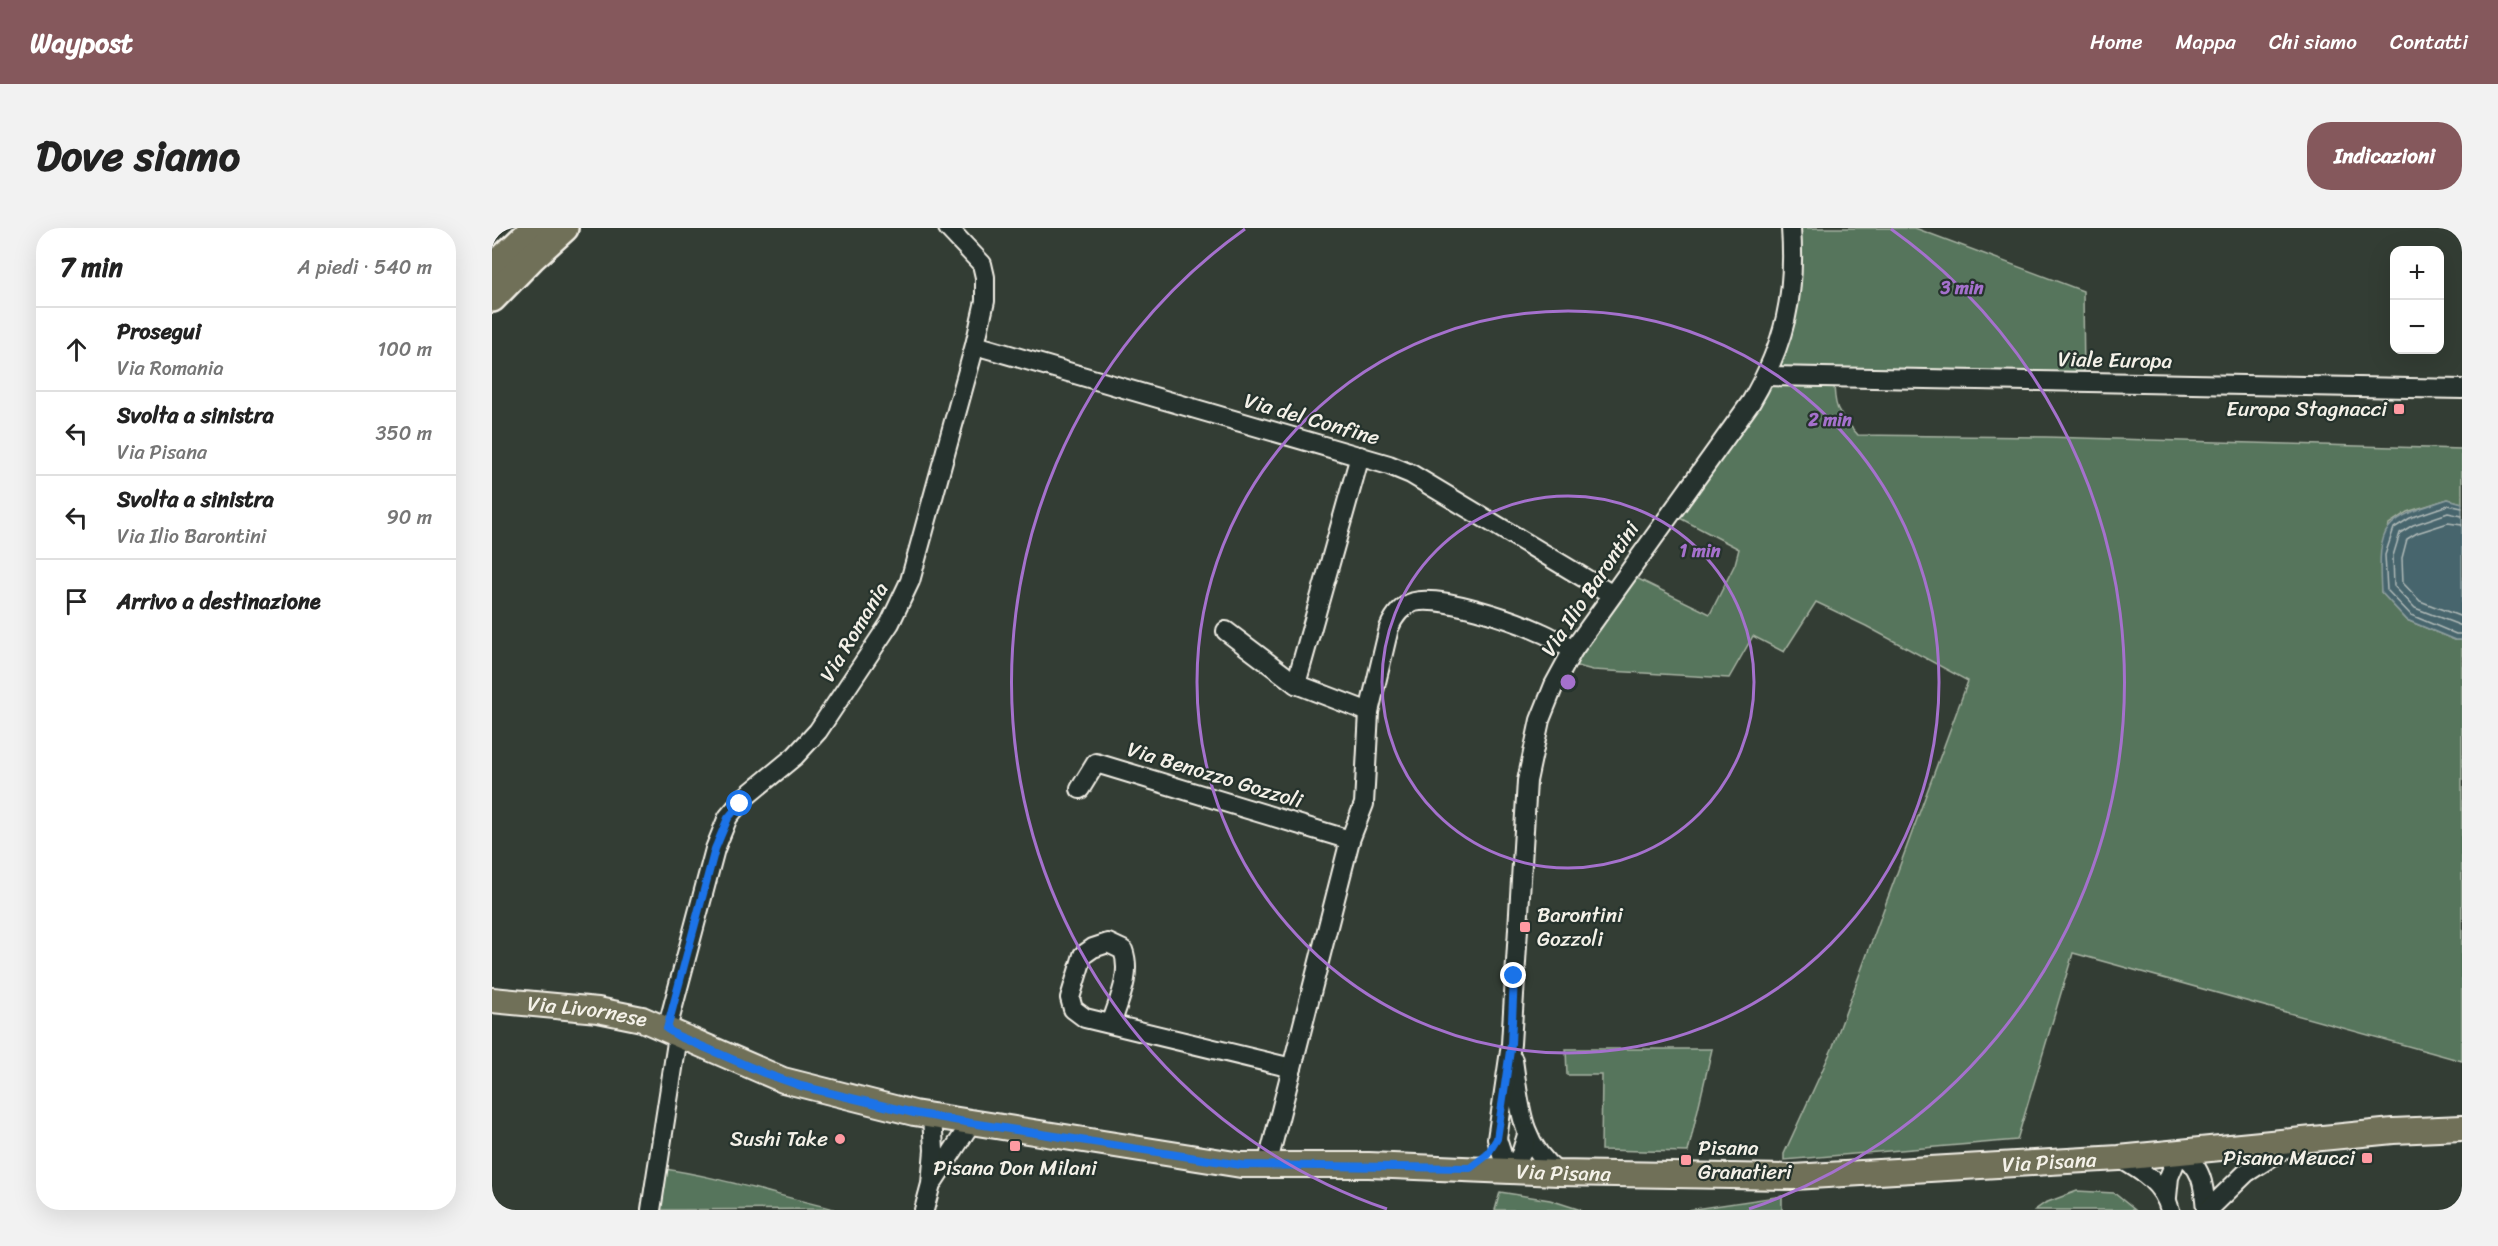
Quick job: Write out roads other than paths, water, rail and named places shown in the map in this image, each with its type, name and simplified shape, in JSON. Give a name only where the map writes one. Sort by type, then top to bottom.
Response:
[{"type":"highway","points":[[492,269],[535,228]]},
{"type":"highway","points":[[492,297],[564,228]]},
{"type":"main road","name":"Via Livornese","points":[[492,1000],[618,1013],[642,1019],[672,1032]]},
{"type":"main road","name":"Via Pisana","points":[[672,1032],[764,1073],[801,1086],[932,1116],[1241,1165],[1470,1168],[1558,1173],[1793,1177],[2119,1158],[2393,1131],[2462,1128]]},
{"type":"street","name":"Via Romania","points":[[651,1210],[672,1032],[715,849],[728,818],[744,798],[795,756],[818,731],[890,623],[910,581],[985,301],[984,272],[979,261],[948,228]]},
{"type":"street","name":"Via Ilio Barontini","points":[[1497,1139],[1511,1044],[1523,829],[1530,759],[1540,720],[1554,685],[1573,650],[1751,402],[1766,376],[1780,346],[1787,317],[1792,268],[1791,228]]},
{"type":"street","name":"Via del Confine","points":[[975,345],[1360,456],[1411,474],[1611,594]]},
{"type":"street","name":"Viale Europa","points":[[1766,376],[2462,390]]},
{"type":"street","points":[[1296,684],[1360,456]]},
{"type":"street","points":[[1269,1154],[1350,840],[1364,804],[1370,712],[1391,622],[1400,610],[1414,603],[1433,601],[1483,613],[1540,631],[1573,650]]},
{"type":"street","points":[[1226,631],[1296,684],[1370,712]]},
{"type":"street","name":"Via Benozzo Gozzoli","points":[[1080,789],[1096,763],[1350,840]]},
{"type":"street","points":[[1112,1024],[1293,1068]]},
{"type":"street","name":"Via Ilio Barontini","points":[[1511,1044],[1527,1135],[1541,1159],[1558,1173]]},
{"type":"street","points":[[924,1210],[931,1184],[935,1141],[932,1116]]},
{"type":"street","points":[[931,1184],[971,1123]]},
{"type":"street","points":[[1497,1139],[1504,1161],[1511,1171],[1521,1154],[1527,1135]]},
{"type":"street","points":[[1470,1168],[1487,1155],[1497,1139]]},
{"type":"street","points":[[2207,1210],[2246,1173],[2295,1142]]},
{"type":"street","points":[[2168,1204],[2169,1177],[2179,1153],[2195,1165],[2203,1181],[2207,1210]]},
{"type":"street","points":[[2119,1158],[2152,1180],[2168,1204]]},
{"type":"water","points":[[2448,499],[2462,503],[2462,640],[2455,640],[2407,620],[2381,592],[2381,551],[2389,527],[2410,513]]},
{"type":"place","name":"Europa Stagnacci","points":[[2399,409]]},
{"type":"place","name":"Barontini Gozzoli","points":[[1525,927]]},
{"type":"place","name":"Sushi Take","points":[[840,1139]]},
{"type":"place","name":"Pisana Don Milani","points":[[1015,1146]]},
{"type":"place","name":"Pisana Meucci","points":[[2367,1158]]},
{"type":"place","name":"Pisana Granatieri","points":[[1686,1160]]}]
